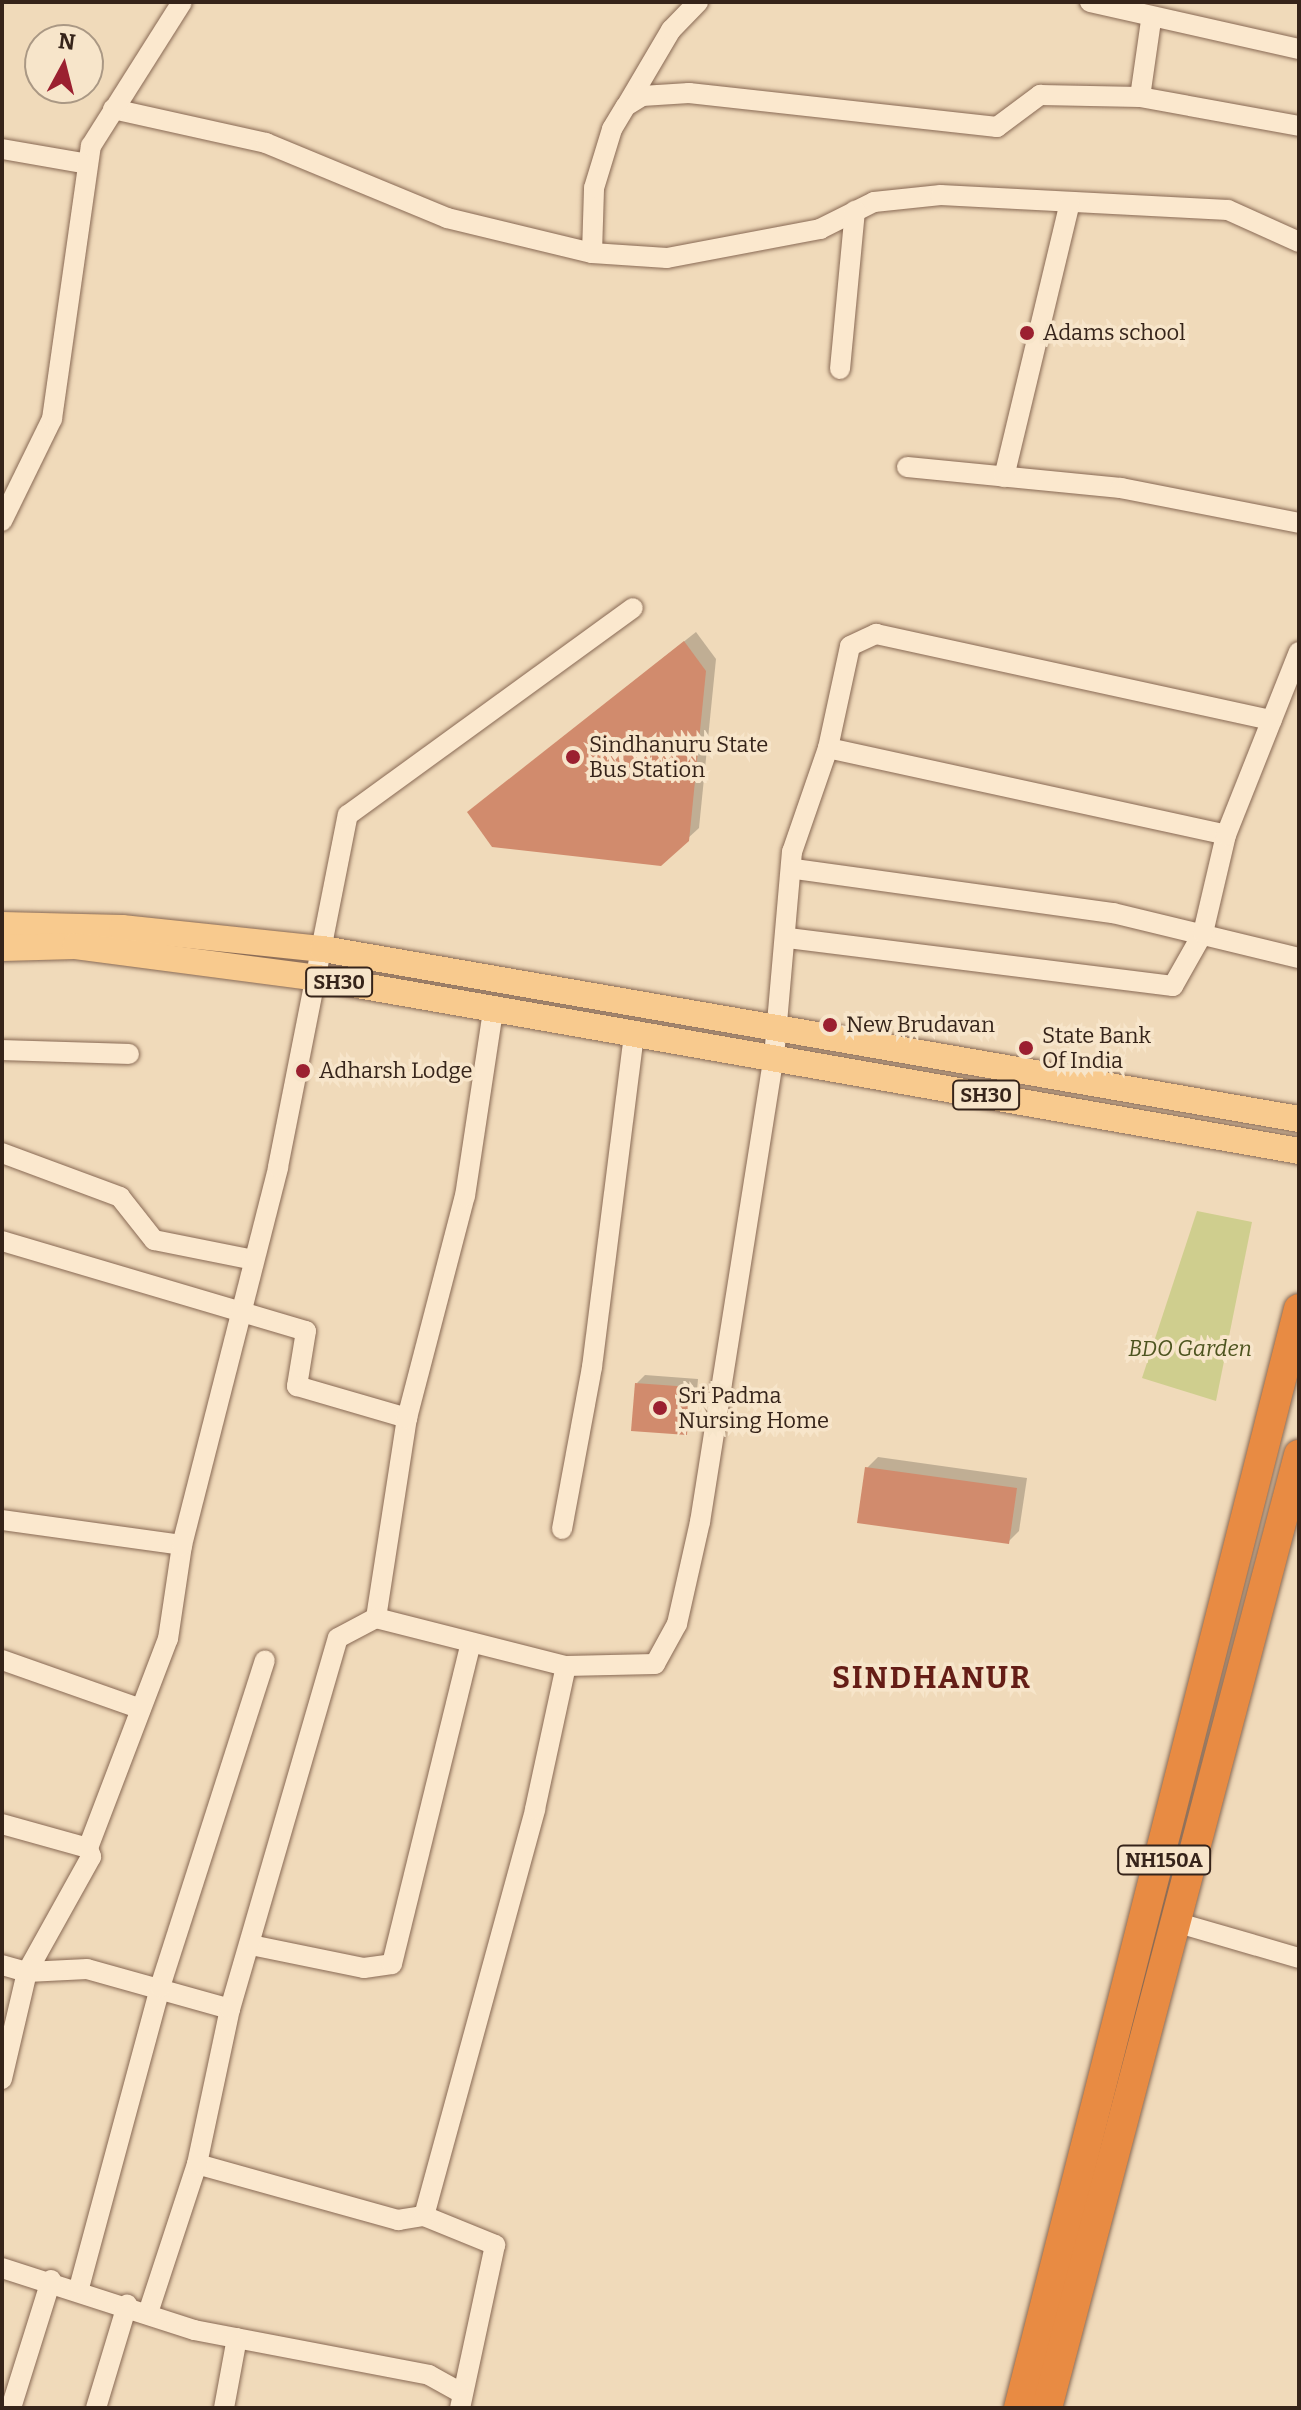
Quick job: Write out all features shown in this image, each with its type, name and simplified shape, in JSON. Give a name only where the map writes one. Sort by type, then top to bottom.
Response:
[{"type":"highway","name":"NH150A","points":[[1019,2408],[1299,1309]]},
{"type":"highway","name":"NH150A","points":[[1047,2408],[1299,1455]]},
{"type":"main road","points":[[2,925],[122,928],[323,949],[1299,1119]]},
{"type":"main road","name":"SH30","points":[[2,948],[75,946],[318,978],[1299,1151]]},
{"type":"street","points":[[2,521],[52,419],[88,164],[113,109],[182,2]]},
{"type":"street","points":[[592,253],[594,188],[626,106],[671,30],[698,2]]},
{"type":"street","points":[[1090,2],[1151,21],[1299,49]]},
{"type":"street","points":[[1140,97],[1151,21]]},
{"type":"street","points":[[626,106],[642,96],[689,93],[997,127],[1040,95],[1140,97],[1299,126]]},
{"type":"street","points":[[113,109],[266,143],[447,218],[592,253],[667,258],[820,229],[874,202],[941,195],[1228,210],[1299,242]]},
{"type":"street","points":[[2,149],[88,164]]},
{"type":"street","points":[[1004,477],[1070,203]]},
{"type":"street","points":[[840,369],[855,211]]},
{"type":"street","points":[[907,467],[1121,488],[1299,523]]},
{"type":"street","points":[[2,2079],[27,1972],[91,1857],[88,1848],[168,1639],[182,1545],[243,1317],[318,978],[348,815],[633,608]]},
{"type":"street","points":[[148,2313],[197,2164],[230,2009],[338,1638],[376,1618],[470,1646],[547,1656],[566,1666],[655,1664],[677,1624],[700,1522],[774,1057],[795,869],[792,852],[828,748],[850,646],[876,634],[1272,720]]},
{"type":"street","points":[[788,938],[1173,986],[1203,933],[1226,835],[1299,652]]},
{"type":"street","points":[[828,748],[1226,835]]},
{"type":"street","points":[[795,869],[1113,913],[1299,958]]},
{"type":"street","points":[[376,1618],[407,1418],[465,1196],[493,1010]]},
{"type":"street","points":[[562,1529],[592,1367],[634,1033]]},
{"type":"street","points":[[2,1050],[129,1054]]},
{"type":"street","points":[[2,1153],[120,1197],[154,1240],[254,1260]]},
{"type":"street","points":[[2,1241],[243,1317],[306,1331],[297,1386],[407,1418]]},
{"type":"street","points":[[2,1520],[182,1545]]},
{"type":"street","points":[[251,1945],[364,1968],[392,1964],[470,1646]]},
{"type":"street","points":[[2,1660],[141,1709]]},
{"type":"street","points":[[79,2288],[160,1987],[265,1660]]},
{"type":"street","points":[[424,2216],[535,1809],[566,1666]]},
{"type":"street","points":[[2,1824],[88,1848]]},
{"type":"street","points":[[1175,1922],[1299,1958]]},
{"type":"street","points":[[2,1965],[27,1972],[87,1969],[230,2009]]},
{"type":"street","points":[[2,2268],[79,2288],[148,2313],[237,2338],[429,2375],[459,2400],[495,2245],[424,2216],[398,2220],[197,2164]]},
{"type":"street","points":[[11,2408],[51,2280]]},
{"type":"street","points":[[96,2408],[127,2305]]},
{"type":"street","points":[[224,2408],[237,2338]]},
{"type":"green space","name":"BDO Garden","points":[[1197,1211],[1252,1222],[1216,1401],[1142,1378]]},
{"type":"building","points":[[684,641],[706,671],[689,841],[661,866],[492,847],[467,812]]},
{"type":"building","points":[[635,1383],[690,1387],[687,1435],[631,1431]]},
{"type":"building","points":[[865,1467],[1017,1488],[1009,1544],[857,1523]]},
{"type":"place","name":"Adams school","points":[[1027,333]]},
{"type":"place","name":"Sindhanuru State Bus Station","points":[[573,757]]},
{"type":"place","name":"New Brudavan","points":[[830,1025]]},
{"type":"place","name":"State Bank Of India","points":[[1026,1048]]},
{"type":"place","name":"Adharsh Lodge","points":[[303,1071]]},
{"type":"place","name":"Sri Padma Nursing Home","points":[[660,1408]]},
{"type":"district","name":"SINDHANUR","points":[[932,1678]]}]
